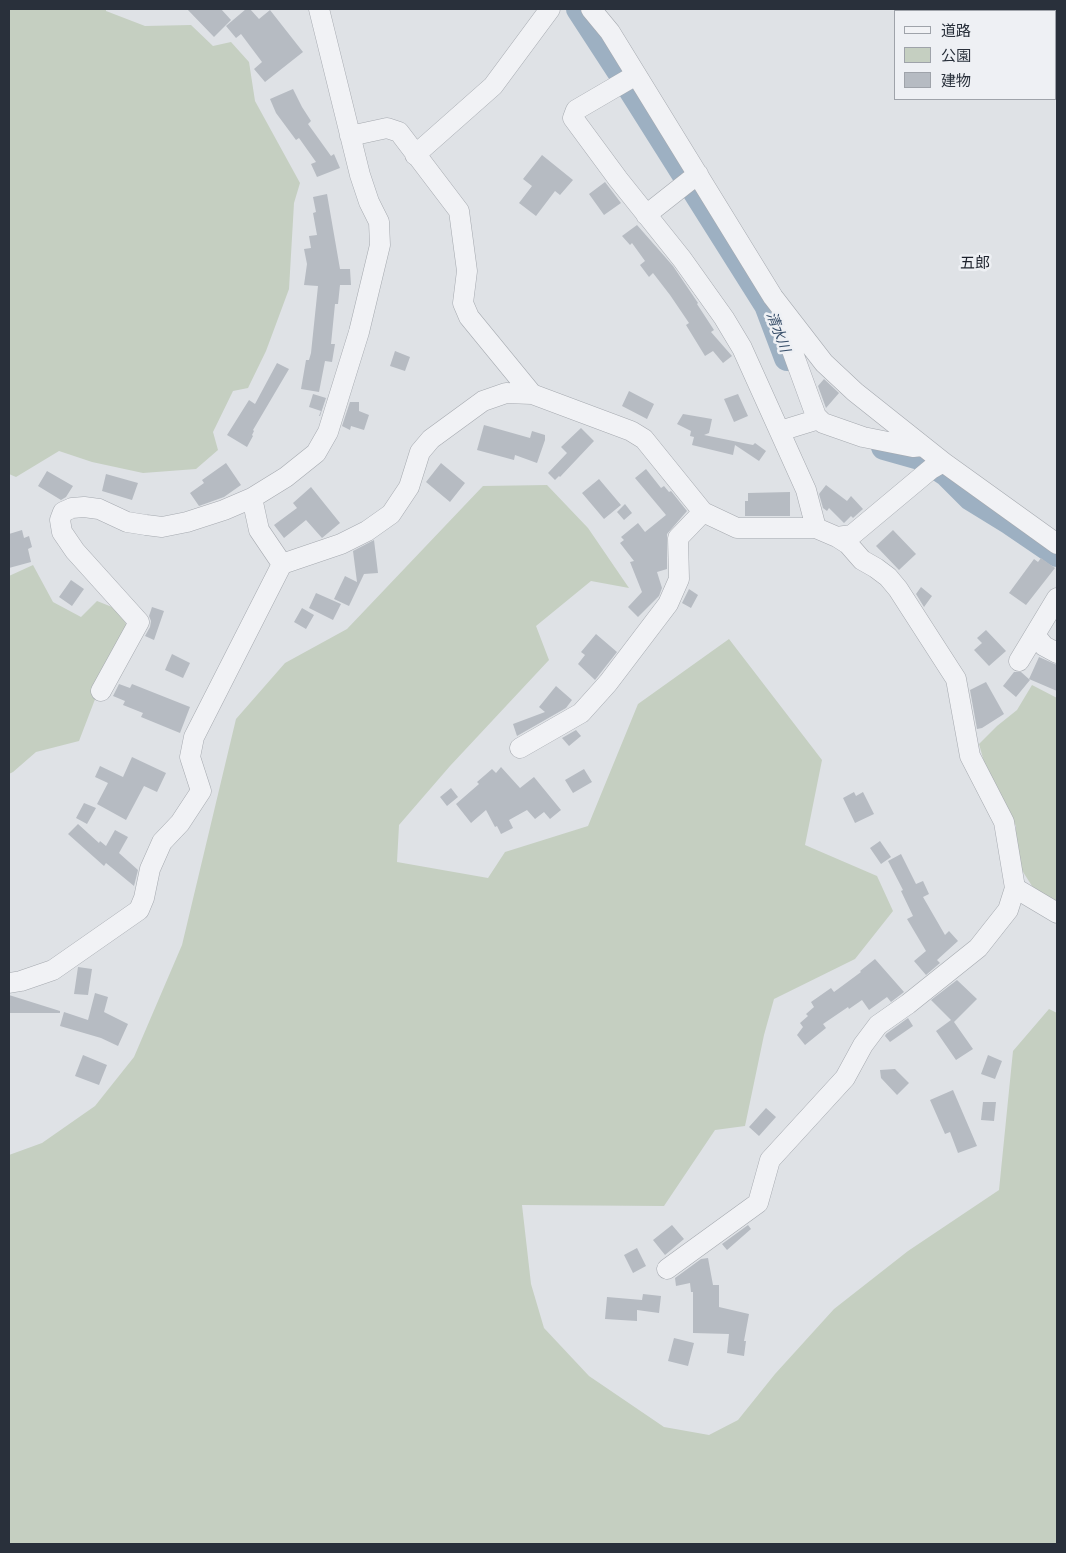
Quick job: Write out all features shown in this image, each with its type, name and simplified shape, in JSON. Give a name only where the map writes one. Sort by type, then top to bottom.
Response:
[{"type":"street","points":[[101,691],[139,622],[75,551],[62,532],[60,520],[64,512],[72,508],[99,509],[127,522],[162,527],[187,522],[224,510],[252,498],[286,477],[316,453],[328,432],[359,332],[380,245],[379,222],[369,202],[350,136],[319,9]]},
{"type":"street","points":[[416,155],[493,86],[550,9]]},
{"type":"street","points":[[591,9],[610,32],[773,297],[824,363],[855,392],[922,446],[1057,544]]},
{"type":"street","points":[[636,75],[576,110],[573,118],[646,215],[682,259],[729,326],[742,348],[806,490],[816,528]]},
{"type":"street","points":[[350,136],[386,128],[399,132],[459,211],[467,271],[463,303],[469,317],[532,394]]},
{"type":"street","points":[[646,215],[698,174]]},
{"type":"street","points":[[785,314],[785,330],[816,416],[823,423],[863,437],[913,447],[922,446]]},
{"type":"street","points":[[9,983],[53,970],[139,910],[144,898],[150,868],[162,842],[180,823],[201,791],[190,757],[194,736],[282,564],[341,544],[367,531],[391,514],[409,487],[420,452],[431,440],[483,402],[506,392],[532,394],[631,431],[644,439],[703,512],[737,528],[816,528],[848,544],[862,560],[876,568],[893,583],[956,679],[970,756],[1004,822],[1015,888],[1008,910],[978,948],[908,1004],[878,1024],[862,1045],[845,1078],[770,1160],[758,1203],[667,1269]]},
{"type":"street","points":[[780,431],[819,418]]},
{"type":"street","points":[[837,538],[852,535],[931,469],[943,462]]},
{"type":"street","points":[[252,498],[259,530],[282,564]]},
{"type":"street","points":[[520,748],[581,713],[608,683],[668,604],[679,579],[678,538],[703,512]]},
{"type":"street","points":[[1019,661],[1057,598]]},
{"type":"street","points":[[1035,635],[1044,646],[1057,653]]},
{"type":"street","points":[[1015,888],[1057,913]]},
{"type":"green space","points":[[9,9],[106,9],[106,11],[145,26],[191,25],[213,46],[231,42],[249,62],[255,101],[300,183],[294,203],[289,289],[266,351],[248,388],[233,391],[213,432],[218,450],[196,469],[143,473],[92,462],[59,451],[16,477],[9,474]]},
{"type":"green space","points":[[547,485],[588,528],[629,588],[591,581],[536,626],[549,660],[450,766],[399,825],[397,862],[488,878],[505,852],[588,826],[638,704],[729,639],[822,760],[805,845],[877,876],[893,911],[855,959],[774,999],[764,1035],[745,1126],[715,1130],[664,1206],[522,1205],[531,1284],[544,1328],[589,1376],[664,1427],[709,1435],[738,1420],[775,1374],[834,1309],[908,1251],[999,1190],[1013,1051],[1049,1009],[1057,1013],[1057,1544],[9,1544],[9,1155],[42,1143],[95,1106],[134,1057],[182,945],[236,719],[285,663],[347,629],[483,486]]},
{"type":"green space","points":[[33,565],[53,602],[81,617],[97,601],[117,609],[128,627],[102,681],[79,741],[36,752],[9,774],[9,576]]},
{"type":"green space","points":[[1032,685],[1057,698],[1057,905],[1032,886],[1016,861],[1016,826],[986,769],[979,744],[1017,710]]},
{"type":"building","points":[[187,9],[221,9],[231,20],[214,37]]},
{"type":"building","points":[[246,9],[250,9],[259,19],[270,10],[303,52],[265,82],[254,69],[262,62],[241,34],[236,38],[226,26]]},
{"type":"building","points":[[293,89],[311,121],[308,124],[331,156],[334,154],[340,168],[317,177],[311,164],[316,162],[299,138],[296,140],[276,113],[270,99]]},
{"type":"building","points":[[542,155],[573,180],[560,195],[555,191],[536,216],[519,203],[532,186],[523,179]]},
{"type":"building","points":[[605,182],[621,203],[604,215],[589,194]]},
{"type":"building","points":[[327,194],[340,269],[350,269],[351,285],[340,285],[338,304],[335,304],[331,344],[335,344],[332,362],[325,361],[319,392],[301,389],[306,360],[309,360],[311,353],[318,286],[304,285],[307,264],[304,249],[311,248],[309,236],[317,235],[313,213],[316,212],[313,197]]},
{"type":"building","points":[[637,225],[673,266],[714,330],[711,332],[732,356],[723,363],[713,351],[705,356],[686,325],[689,323],[670,295],[653,273],[649,277],[640,265],[645,261],[632,243],[630,245],[622,236]]},
{"type":"building","points":[[395,351],[410,357],[405,371],[390,366]]},
{"type":"building","points":[[277,363],[289,369],[253,430],[253,436],[247,447],[227,435],[249,400],[255,404]]},
{"type":"building","points":[[824,379],[839,393],[826,408],[818,386]]},
{"type":"building","points":[[629,391],[654,404],[647,419],[622,406]]},
{"type":"building","points":[[313,394],[326,398],[320,416],[321,411],[309,407]]},
{"type":"building","points":[[738,394],[748,416],[734,422],[724,399]]},
{"type":"building","points":[[350,402],[359,402],[359,411],[369,415],[364,430],[351,426],[350,430],[342,426]]},
{"type":"building","points":[[683,414],[712,419],[709,433],[704,435],[753,445],[755,443],[766,451],[759,461],[735,445],[733,455],[692,445],[694,437],[690,436],[691,431],[677,424]]},
{"type":"building","points":[[484,425],[530,438],[532,431],[545,435],[537,463],[515,455],[514,460],[477,450]]},
{"type":"building","points":[[581,428],[594,441],[555,480],[548,473],[567,453],[561,447]]},
{"type":"building","points":[[226,463],[241,485],[224,497],[199,506],[190,493],[204,483],[202,480]]},
{"type":"building","points":[[441,463],[465,483],[450,502],[426,482]]},
{"type":"building","points":[[646,469],[661,488],[664,486],[669,492],[671,491],[687,511],[667,534],[667,569],[657,572],[662,588],[659,596],[638,617],[628,607],[642,592],[630,562],[634,561],[620,543],[624,540],[621,537],[638,523],[645,532],[666,515],[635,478]]},
{"type":"building","points":[[47,471],[73,486],[66,497],[61,500],[38,486]]},
{"type":"building","points":[[106,474],[138,483],[132,500],[102,491]]},
{"type":"building","points":[[599,479],[621,505],[604,519],[582,493]]},
{"type":"building","points":[[826,485],[847,501],[851,496],[863,509],[844,523],[829,508],[827,511],[823,508],[819,494]]},
{"type":"building","points":[[311,487],[340,523],[322,538],[306,520],[284,538],[274,525],[297,508],[293,503]]},
{"type":"building","points":[[790,492],[790,516],[745,516],[745,501],[748,501],[748,493]]},
{"type":"building","points":[[625,504],[632,513],[624,520],[617,512]]},
{"type":"building","points":[[22,530],[24,538],[29,536],[32,547],[28,549],[31,562],[9,568],[9,534]]},
{"type":"building","points":[[893,530],[916,554],[899,570],[876,546]]},
{"type":"building","points":[[374,540],[378,573],[364,574],[349,606],[334,599],[345,576],[357,582],[353,551]]},
{"type":"building","points":[[1041,558],[1055,568],[1026,605],[1009,593],[1034,559],[1038,562]]},
{"type":"building","points":[[71,580],[84,589],[72,606],[59,597]]},
{"type":"building","points":[[921,587],[932,596],[924,607],[916,594]]},
{"type":"building","points":[[689,589],[698,595],[691,608],[682,603]]},
{"type":"building","points":[[316,593],[341,604],[333,620],[309,608]]},
{"type":"building","points":[[152,607],[164,611],[154,640],[145,636],[150,627],[151,621],[149,616]]},
{"type":"building","points":[[302,608],[314,615],[306,629],[294,622]]},
{"type":"building","points":[[986,630],[1006,651],[989,666],[974,650],[982,643],[977,638]]},
{"type":"building","points":[[596,634],[617,652],[595,680],[578,664],[585,655],[581,652]]},
{"type":"building","points":[[172,654],[190,663],[183,678],[165,670]]},
{"type":"building","points":[[1039,657],[1057,665],[1057,691],[1029,679]]},
{"type":"building","points":[[1014,672],[1021,672],[1030,680],[1016,697],[1003,686]]},
{"type":"building","points":[[986,682],[1004,714],[982,728],[977,729],[970,690]]},
{"type":"building","points":[[119,684],[130,688],[132,684],[190,707],[180,733],[141,717],[143,713],[123,705],[125,701],[113,696]]},
{"type":"building","points":[[556,686],[572,700],[566,708],[517,736],[513,724],[545,712],[539,707]]},
{"type":"building","points":[[576,730],[581,736],[569,746],[562,738]]},
{"type":"building","points":[[132,757],[166,773],[157,792],[144,786],[126,820],[97,804],[108,783],[95,777],[100,766],[123,777]]},
{"type":"building","points":[[501,767],[520,788],[534,777],[561,810],[550,819],[544,812],[535,819],[527,810],[509,820],[513,828],[501,834],[486,810],[471,823],[456,804],[479,784],[477,782],[492,769],[496,773]]},
{"type":"building","points":[[584,769],[592,782],[573,793],[565,780]]},
{"type":"building","points":[[451,788],[458,797],[447,806],[440,797]]},
{"type":"building","points":[[854,792],[856,796],[863,792],[874,814],[855,823],[843,798]]},
{"type":"building","points":[[84,803],[96,808],[87,824],[76,818]]},
{"type":"building","points":[[78,824],[99,843],[100,841],[106,846],[115,830],[128,837],[119,853],[138,870],[134,886],[106,863],[104,866],[68,834]]},
{"type":"building","points":[[880,841],[891,857],[881,864],[870,848]]},
{"type":"building","points":[[901,854],[916,884],[923,881],[929,894],[923,897],[945,935],[949,931],[958,941],[937,960],[940,963],[926,975],[914,961],[926,951],[907,919],[913,916],[901,891],[903,890],[888,861]]},
{"type":"building","points":[[875,959],[904,992],[891,1002],[887,997],[869,1010],[862,1000],[849,1009],[848,1007],[823,1024],[826,1028],[805,1045],[797,1035],[803,1027],[800,1023],[814,1007],[811,1002],[831,988],[834,992]]},
{"type":"building","points":[[78,967],[92,969],[88,995],[74,994]]},
{"type":"building","points":[[957,980],[977,999],[954,1022],[973,1049],[956,1060],[936,1031],[951,1020],[931,1000]]},
{"type":"building","points":[[95,993],[108,997],[104,1012],[128,1024],[118,1046],[101,1038],[60,1026],[64,1012],[88,1020]]},
{"type":"building","points":[[9,995],[60,1011],[60,1013],[9,1013]]},
{"type":"building","points":[[908,1018],[913,1026],[890,1042],[885,1036],[886,1034]]},
{"type":"building","points":[[83,1055],[107,1065],[99,1085],[75,1076]]},
{"type":"building","points":[[988,1055],[1002,1061],[995,1079],[981,1074]]},
{"type":"building","points":[[895,1069],[909,1083],[897,1095],[881,1078],[880,1070]]},
{"type":"building","points":[[953,1090],[977,1146],[958,1153],[950,1132],[945,1134],[930,1100]]},
{"type":"building","points":[[983,1102],[996,1102],[994,1121],[981,1120]]},
{"type":"building","points":[[766,1108],[776,1117],[759,1136],[749,1127]]},
{"type":"building","points":[[672,1225],[684,1239],[665,1255],[653,1240]]},
{"type":"building","points":[[748,1225],[751,1229],[727,1250],[722,1244]]},
{"type":"building","points":[[637,1248],[646,1266],[633,1273],[624,1255]]},
{"type":"building","points":[[708,1258],[713,1285],[719,1285],[719,1307],[749,1314],[744,1341],[746,1341],[744,1356],[727,1353],[729,1334],[693,1333],[693,1292],[691,1292],[690,1283],[676,1286],[675,1278],[701,1259]]},
{"type":"building","points":[[643,1294],[661,1296],[659,1313],[637,1310],[637,1321],[605,1319],[607,1297],[642,1300]]},
{"type":"building","points":[[674,1338],[694,1343],[688,1366],[668,1361]]},
{"type":"waterway","name":"清水川","points":[[579,9],[767,305],[787,358]]},
{"type":"waterway","name":"清水川","points":[[884,447],[923,458],[947,474],[971,498],[1057,554]]},
{"type":"district","name":"五郎","points":[[975,263]]}]
